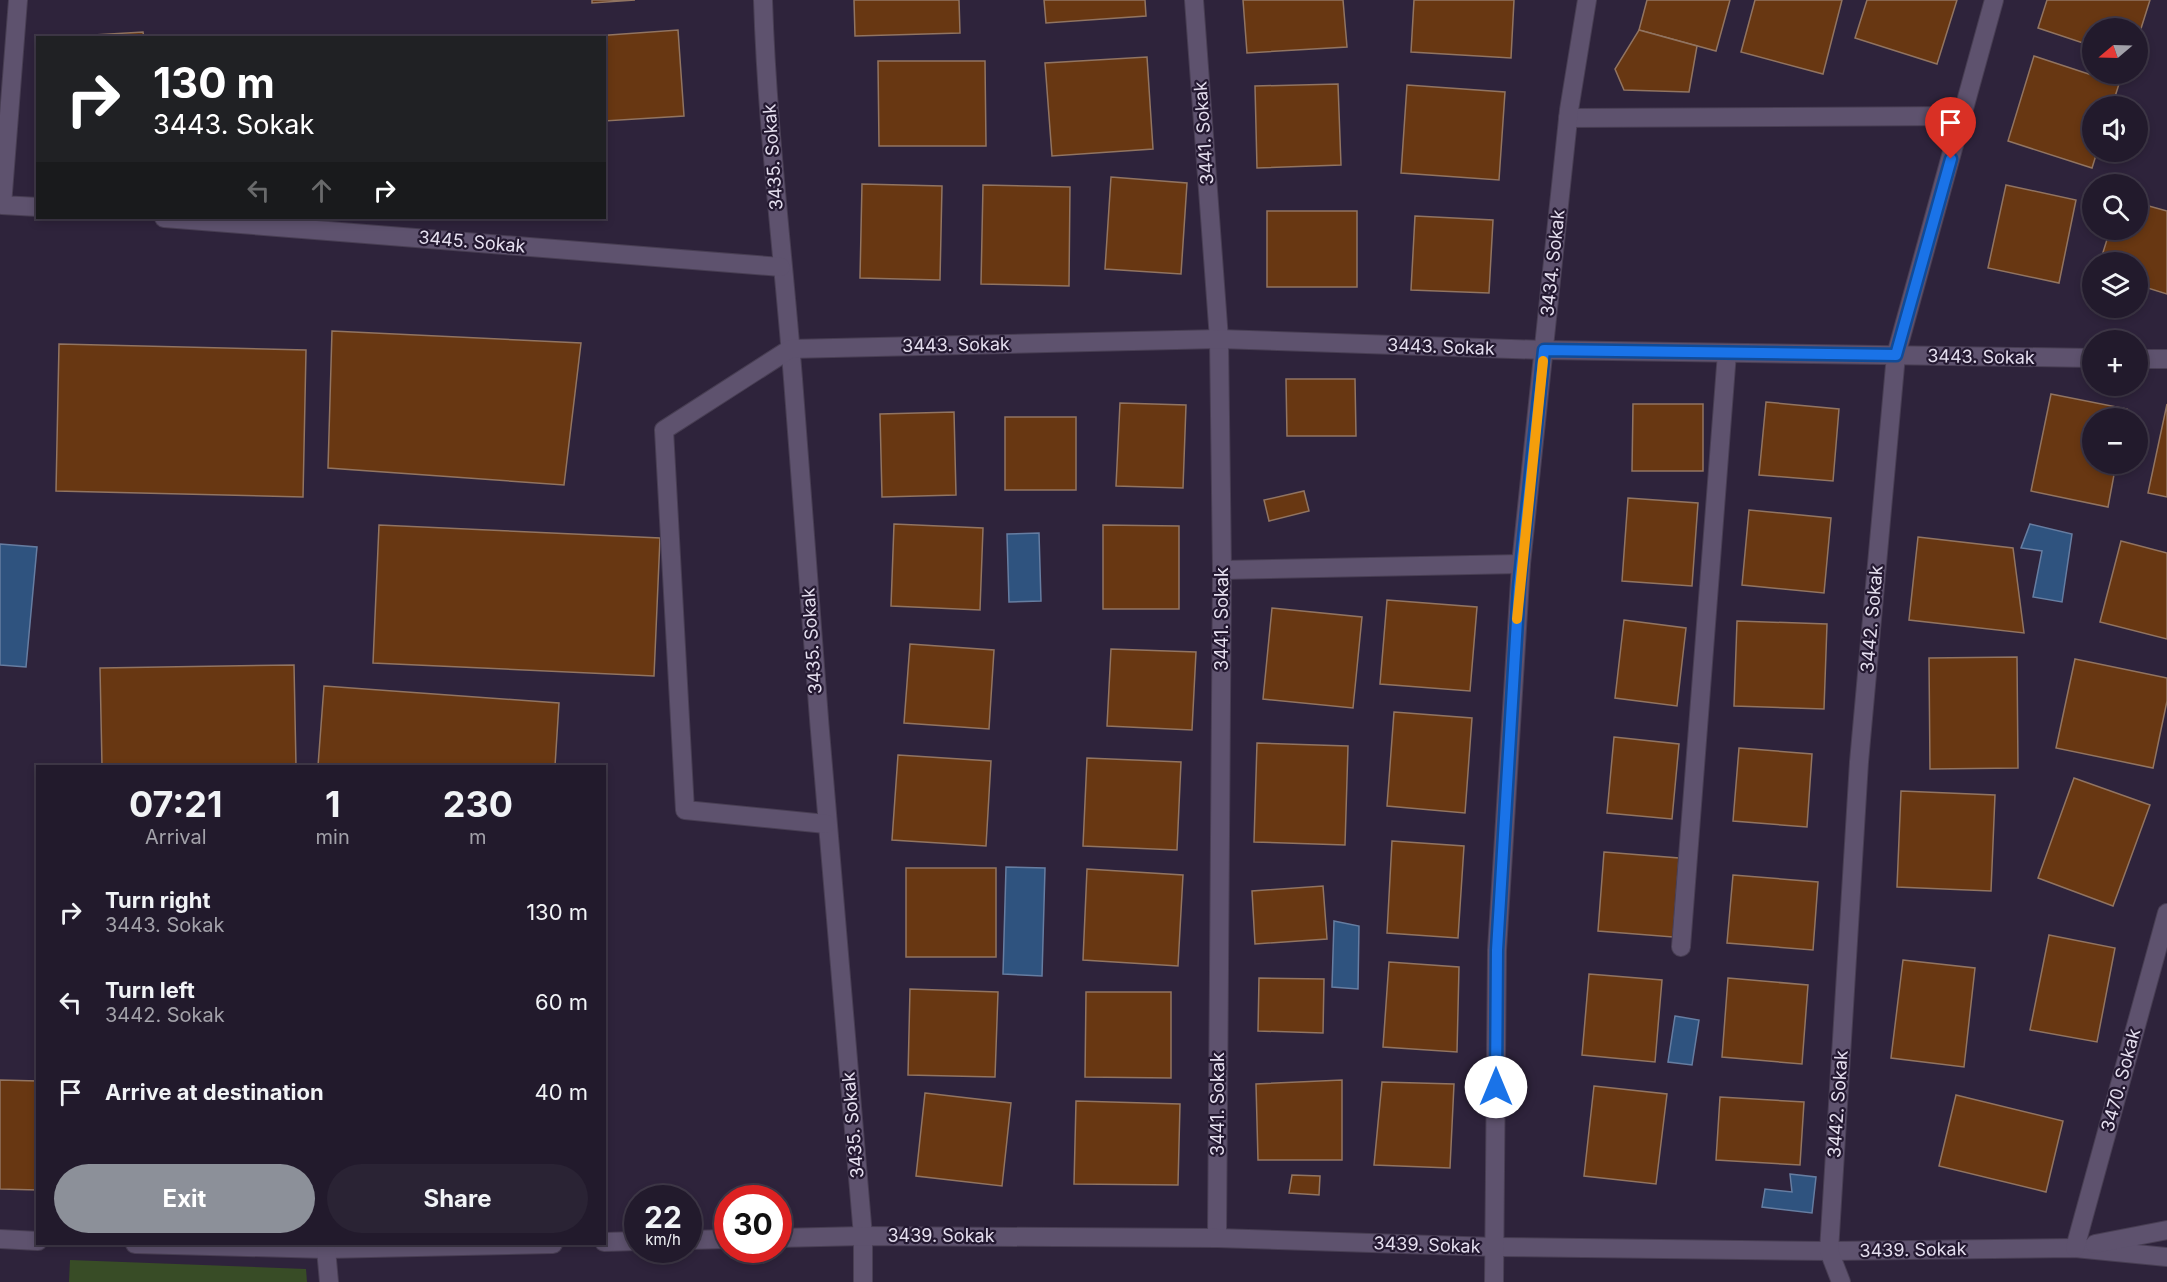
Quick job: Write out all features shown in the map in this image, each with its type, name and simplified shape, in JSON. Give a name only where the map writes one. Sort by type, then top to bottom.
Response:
[{"type":"street","points":[[18,0],[2,205],[36,207]]},
{"type":"street","name":"3435. Sokak","points":[[763,0],[781,267],[790,349],[826,824],[863,1236],[863,1282]]},
{"type":"street","name":"3441. Sokak","points":[[1194,0],[1219,339],[1222,570],[1217,1238]]},
{"type":"street","name":"3434. Sokak","points":[[1494,1282],[1497,950],[1521,564],[1568,118],[1587,0]]},
{"type":"street","name":"3442. Sokak","points":[[1829,1251],[1859,762],[1896,355],[1994,0]]},
{"type":"street","points":[[1568,118],[1963,116]]},
{"type":"street","name":"3445. Sokak","points":[[177,219],[781,267]]},
{"type":"street","name":"3443. Sokak","points":[[790,349],[1219,339],[1544,350],[2082,358]]},
{"type":"street","points":[[790,349],[664,430],[685,810],[826,824]]},
{"type":"street","points":[[1681,947],[1727,353]]},
{"type":"street","points":[[2148,359],[2167,359]]},
{"type":"street","points":[[1222,570],[1521,564]]},
{"type":"street","name":"3470. Sokak","points":[[2075,1248],[2167,913]]},
{"type":"street","points":[[2075,1248],[2167,1230]]},
{"type":"street","name":"3439. Sokak","points":[[792,1238],[1217,1238],[1495,1247],[1829,1251],[2075,1248]]},
{"type":"street","points":[[0,1239],[36,1241]]},
{"type":"street","points":[[606,1242],[624,1241]]},
{"type":"street","points":[[173,1245],[326,1249],[508,1245]]},
{"type":"street","points":[[2075,1248],[2167,1257]]},
{"type":"street","points":[[326,1249],[328,1282]]},
{"type":"street","points":[[1829,1251],[1841,1282]]},
{"type":"green space","points":[[70,1260],[306,1269],[307,1282],[69,1282]]},
{"type":"water","points":[[2030,524],[2072,534],[2062,602],[2033,597],[2042,551],[2021,548]]},
{"type":"water","points":[[1039,533],[1041,601],[1009,602],[1007,534]]},
{"type":"water","points":[[0,544],[37,547],[26,667],[0,665]]},
{"type":"water","points":[[1006,867],[1045,868],[1042,976],[1003,974]]},
{"type":"water","points":[[1334,921],[1359,926],[1358,989],[1332,987]]},
{"type":"water","points":[[1675,1016],[1699,1020],[1692,1065],[1668,1062]]},
{"type":"water","points":[[1790,1174],[1816,1177],[1812,1213],[1762,1207],[1765,1189],[1792,1192]]},
{"type":"building","points":[[592,0],[635,0],[592,3]]},
{"type":"building","points":[[854,0],[959,0],[960,33],[855,36]]},
{"type":"building","points":[[1044,0],[1145,0],[1146,16],[1046,23]]},
{"type":"building","points":[[1243,0],[1343,0],[1347,47],[1247,53]]},
{"type":"building","points":[[1414,0],[1514,0],[1511,58],[1411,52]]},
{"type":"building","points":[[1647,0],[1730,0],[1716,51],[1639,30]]},
{"type":"building","points":[[1755,0],[1842,0],[1823,74],[1741,52]]},
{"type":"building","points":[[1867,0],[1957,0],[1937,64],[1855,38]]},
{"type":"building","points":[[2047,0],[2150,0],[2144,18],[2082,18],[2082,43],[2038,28]]},
{"type":"building","points":[[678,30],[684,116],[606,121],[606,36],[595,36]]},
{"type":"building","points":[[1639,30],[1697,46],[1689,92],[1624,90],[1615,69]]},
{"type":"building","points":[[143,32],[144,36],[77,36]]},
{"type":"building","points":[[2034,56],[2082,72],[2082,84],[2119,84],[2115,96],[2082,96],[2082,162],[2094,162],[2092,168],[2008,141]]},
{"type":"building","points":[[1147,57],[1153,149],[1052,156],[1045,63]]},
{"type":"building","points":[[878,61],[985,61],[986,146],[879,146]]},
{"type":"building","points":[[1338,84],[1341,165],[1257,168],[1255,86]]},
{"type":"building","points":[[1407,85],[1505,92],[1499,180],[1401,173]]},
{"type":"building","points":[[1111,177],[1187,183],[1181,274],[1105,269]]},
{"type":"building","points":[[862,184],[942,186],[940,280],[860,278]]},
{"type":"building","points":[[983,185],[1070,187],[1069,286],[981,284]]},
{"type":"building","points":[[2006,185],[2076,200],[2059,283],[1988,268]]},
{"type":"building","points":[[2148,206],[2167,211],[2167,294],[2148,288],[2148,252],[2103,252],[2107,240],[2148,240]]},
{"type":"building","points":[[1267,211],[1357,211],[1357,287],[1267,287]]},
{"type":"building","points":[[1415,216],[1493,220],[1489,293],[1411,290]]},
{"type":"building","points":[[332,331],[581,343],[564,485],[328,468]]},
{"type":"building","points":[[59,344],[306,350],[303,497],[56,491]]},
{"type":"building","points":[[1286,379],[1355,379],[1356,436],[1287,436]]},
{"type":"building","points":[[2051,394],[2122,408],[2082,408],[2082,474],[2114,474],[2108,507],[2031,491]]},
{"type":"building","points":[[1766,402],[1839,409],[1833,481],[1759,475]]},
{"type":"building","points":[[1120,403],[1186,405],[1183,488],[1116,486]]},
{"type":"building","points":[[1633,404],[1703,404],[1703,471],[1632,471]]},
{"type":"building","points":[[2167,404],[2167,497],[2148,493]]},
{"type":"building","points":[[954,412],[956,495],[882,497],[880,414]]},
{"type":"building","points":[[1005,417],[1076,417],[1076,490],[1005,490]]},
{"type":"building","points":[[1304,491],[1309,511],[1269,521],[1264,500]]},
{"type":"building","points":[[1628,498],[1698,503],[1692,586],[1622,581]]},
{"type":"building","points":[[1749,510],[1831,518],[1824,593],[1742,585]]},
{"type":"building","points":[[894,524],[983,528],[980,610],[891,606]]},
{"type":"building","points":[[379,525],[660,538],[654,676],[373,663]]},
{"type":"building","points":[[1103,525],[1179,526],[1179,609],[1103,609]]},
{"type":"building","points":[[1918,537],[2013,548],[2024,633],[1909,620]]},
{"type":"building","points":[[2121,541],[2167,553],[2167,639],[2100,622]]},
{"type":"building","points":[[1387,600],[1477,607],[1470,691],[1380,684]]},
{"type":"building","points":[[1272,608],[1362,617],[1353,708],[1263,699]]},
{"type":"building","points":[[1624,620],[1686,628],[1677,706],[1615,698]]},
{"type":"building","points":[[1737,621],[1827,624],[1824,709],[1734,706]]},
{"type":"building","points":[[910,644],[994,650],[989,729],[904,723]]},
{"type":"building","points":[[1111,649],[1196,652],[1192,730],[1107,726]]},
{"type":"building","points":[[2017,657],[2018,768],[1930,769],[1929,658]]},
{"type":"building","points":[[2075,659],[2167,678],[2167,701],[2153,768],[2056,748]]},
{"type":"building","points":[[294,665],[296,765],[102,765],[100,668]]},
{"type":"building","points":[[324,686],[559,703],[555,765],[318,765]]},
{"type":"building","points":[[1394,712],[1472,718],[1465,813],[1387,806]]},
{"type":"building","points":[[1614,737],[1679,744],[1672,819],[1607,813]]},
{"type":"building","points":[[1257,743],[1348,746],[1345,845],[1254,842]]},
{"type":"building","points":[[1739,748],[1812,754],[1807,827],[1733,821]]},
{"type":"building","points":[[898,755],[991,761],[986,846],[892,840]]},
{"type":"building","points":[[1087,758],[1181,762],[1177,850],[1083,846]]},
{"type":"building","points":[[2074,778],[2150,805],[2113,906],[2038,878]]},
{"type":"building","points":[[1901,791],[1995,795],[1991,891],[1897,887]]},
{"type":"building","points":[[1392,841],[1464,846],[1458,938],[1387,933]]},
{"type":"building","points":[[1604,852],[1679,858],[1673,937],[1598,931]]},
{"type":"building","points":[[906,868],[996,868],[996,957],[906,957]]},
{"type":"building","points":[[1087,869],[1183,875],[1178,966],[1083,960]]},
{"type":"building","points":[[1733,875],[1818,882],[1813,950],[1727,943]]},
{"type":"building","points":[[1323,886],[1327,939],[1255,944],[1252,891]]},
{"type":"building","points":[[2049,935],[2115,948],[2097,1042],[2030,1030]]},
{"type":"building","points":[[1903,960],[1975,968],[1964,1067],[1891,1058]]},
{"type":"building","points":[[1389,962],[1459,967],[1457,1052],[1383,1047]]},
{"type":"building","points":[[1589,974],[1662,980],[1655,1062],[1582,1055]]},
{"type":"building","points":[[1259,978],[1324,979],[1323,1033],[1258,1031]]},
{"type":"building","points":[[1728,978],[1808,985],[1802,1064],[1722,1057]]},
{"type":"building","points":[[910,989],[998,992],[995,1077],[908,1075]]},
{"type":"building","points":[[1086,992],[1171,992],[1171,1078],[1085,1077]]},
{"type":"building","points":[[0,1080],[36,1081],[36,1190],[0,1189]]},
{"type":"building","points":[[1342,1080],[1342,1160],[1258,1160],[1256,1084]]},
{"type":"building","points":[[1382,1082],[1454,1084],[1450,1168],[1374,1165]]},
{"type":"building","points":[[1594,1086],[1667,1094],[1656,1184],[1584,1176]]},
{"type":"building","points":[[925,1093],[1011,1103],[1002,1186],[916,1176]]},
{"type":"building","points":[[1956,1095],[2063,1121],[2046,1192],[1939,1166]]},
{"type":"building","points":[[1720,1097],[1804,1102],[1800,1165],[1716,1160]]},
{"type":"building","points":[[1076,1101],[1180,1104],[1178,1185],[1074,1184]]},
{"type":"building","points":[[1292,1175],[1320,1176],[1319,1195],[1289,1193]]},
{"type":"slow traffic","points":[[1517,619],[1543,361]]},
{"type":"route","points":[[1496,1087],[1497,950],[1519,587],[1544,350],[1896,355],[1951,159]]}]
